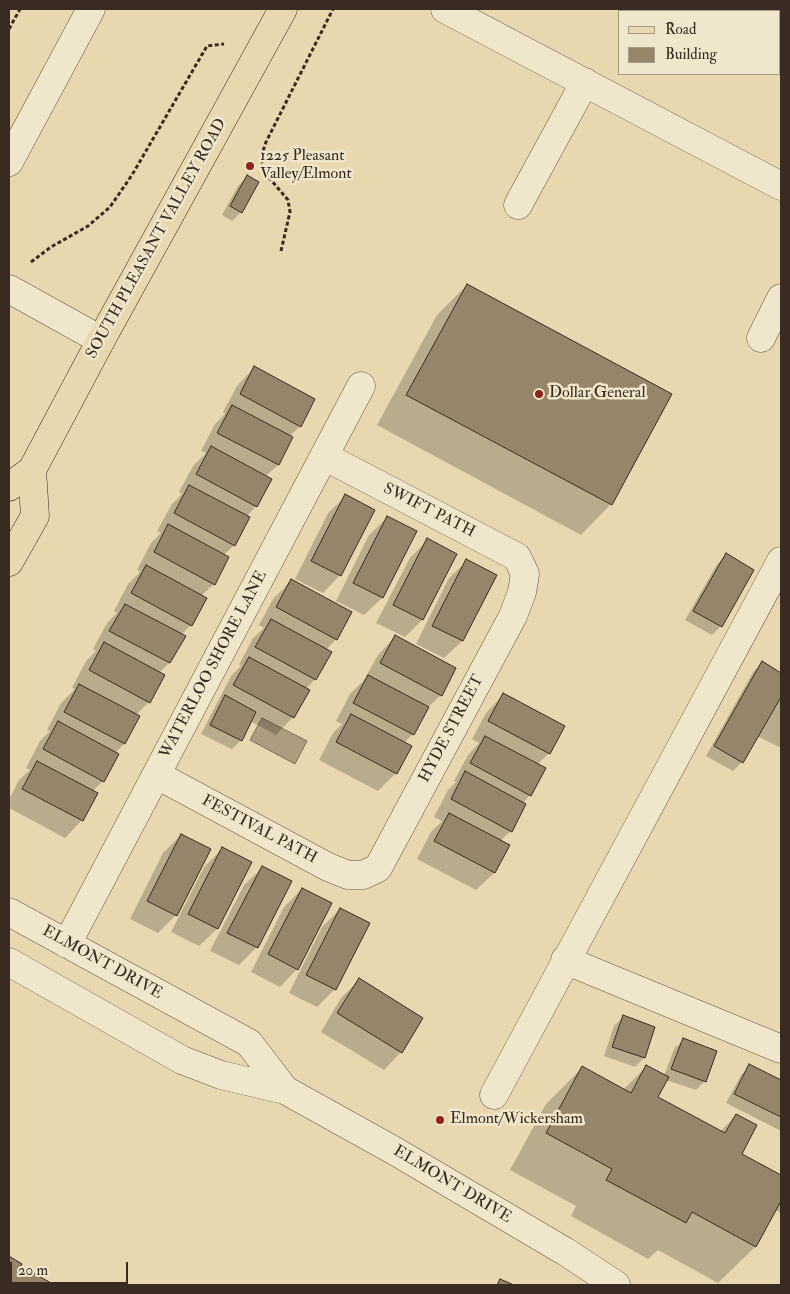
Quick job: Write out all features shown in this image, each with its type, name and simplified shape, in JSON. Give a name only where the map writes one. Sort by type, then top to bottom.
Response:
[{"type":"main road","name":"SOUTH PLEASANT VALLEY ROAD","points":[[9,487],[32,470],[101,340],[283,9]]},
{"type":"main road","points":[[9,562],[35,516],[32,470]]},
{"type":"street","points":[[9,162],[91,9]]},
{"type":"street","points":[[445,9],[781,186]]},
{"type":"street","points":[[518,205],[585,82]]},
{"type":"street","points":[[9,290],[101,340]]},
{"type":"street","points":[[761,338],[781,298]]},
{"type":"street","name":"WATERLOO SHORE LANE","points":[[67,944],[361,386]]},
{"type":"street","name":"SWIFT PATH","points":[[324,456],[517,557],[525,574]]},
{"type":"street","points":[[494,1095],[781,561]]},
{"type":"street","name":"HYDE STREET","points":[[364,875],[378,868],[513,616],[522,592],[525,574]]},
{"type":"street","name":"FESTIVAL PATH","points":[[157,775],[328,867],[348,875],[364,875]]},
{"type":"street","name":"ELMONT DRIVE","points":[[9,912],[249,1043],[285,1090]]},
{"type":"street","points":[[566,960],[781,1049]]},
{"type":"street","name":"ELMONT DRIVE","points":[[9,962],[182,1060],[221,1075],[285,1090],[482,1202],[566,1252],[616,1285]]},
{"type":"street","points":[[182,1060],[207,1068],[214,1066],[221,1060],[228,1047],[227,1034],[220,1027]]},
{"type":"path","points":[[9,29],[20,9]]},
{"type":"path","points":[[281,251],[289,222],[288,200],[266,174],[262,162],[263,151],[333,9]]},
{"type":"path","points":[[30,262],[50,247],[88,226],[110,207],[132,175],[207,46],[267,38]]},
{"type":"shaded area","points":[[262,718],[307,741],[295,764],[250,740]]},
{"type":"building","points":[[247,175],[259,182],[242,213],[230,206]]},
{"type":"building","name":"Dollar General","points":[[467,284],[672,394],[612,505],[406,395]]},
{"type":"building","points":[[254,366],[315,399],[301,427],[240,394]]},
{"type":"building","points":[[232,405],[293,437],[279,465],[217,433]]},
{"type":"building","points":[[211,446],[272,479],[257,507],[196,474]]},
{"type":"building","points":[[189,485],[250,517],[235,546],[174,513]]},
{"type":"building","points":[[345,494],[375,510],[341,576],[311,561]]},
{"type":"building","points":[[387,516],[417,531],[383,598],[353,583]]},
{"type":"building","points":[[168,524],[229,557],[215,585],[154,552]]},
{"type":"building","points":[[427,538],[457,554],[423,620],[393,605]]},
{"type":"building","points":[[726,553],[754,570],[722,627],[693,611]]},
{"type":"building","points":[[466,559],[497,575],[463,641],[432,626]]},
{"type":"building","points":[[146,565],[207,598],[192,626],[131,593]]},
{"type":"building","points":[[291,579],[352,612],[337,640],[276,607]]},
{"type":"building","points":[[125,604],[186,636],[170,663],[109,631]]},
{"type":"building","points":[[271,619],[332,652],[316,680],[255,647]]},
{"type":"building","points":[[395,635],[456,668],[442,696],[380,663]]},
{"type":"building","points":[[104,642],[165,675],[150,703],[89,670]]},
{"type":"building","points":[[249,657],[310,690],[294,718],[233,685]]},
{"type":"building","points":[[762,661],[781,673],[781,697],[743,763],[714,746]]},
{"type":"building","points":[[368,675],[429,707],[414,735],[353,703]]},
{"type":"building","points":[[79,684],[140,716],[125,744],[64,712]]},
{"type":"building","points":[[503,693],[565,726],[550,754],[488,721]]},
{"type":"building","points":[[225,695],[256,712],[242,741],[210,725]]},
{"type":"building","points":[[351,714],[412,746],[397,774],[336,742]]},
{"type":"building","points":[[58,721],[119,754],[104,782],[43,749]]},
{"type":"building","points":[[485,736],[546,768],[531,796],[470,763]]},
{"type":"building","points":[[37,761],[98,793],[83,821],[22,789]]},
{"type":"building","points":[[465,771],[526,804],[512,832],[451,799]]},
{"type":"building","points":[[449,813],[510,845],[495,873],[434,841]]},
{"type":"building","points":[[181,834],[211,849],[177,916],[147,901]]},
{"type":"building","points":[[222,847],[252,862],[218,929],[188,914]]},
{"type":"building","points":[[262,866],[292,881],[258,948],[227,933]]},
{"type":"building","points":[[302,888],[332,903],[298,970],[268,954]]},
{"type":"building","points":[[340,908],[370,923],[336,990],[306,975]]},
{"type":"building","points":[[359,978],[423,1018],[402,1053],[337,1013]]},
{"type":"building","points":[[623,1015],[655,1027],[645,1058],[612,1047]]},
{"type":"building","points":[[683,1038],[717,1051],[706,1082],[671,1069]]},
{"type":"building","points":[[749,1064],[781,1080],[781,1117],[734,1094]]},
{"type":"building","points":[[646,1065],[669,1077],[658,1097],[725,1133],[736,1114],[757,1125],[742,1154],[781,1175],[781,1201],[756,1247],[692,1212],[686,1223],[606,1180],[612,1169],[546,1133],[582,1066],[631,1093]]},
{"type":"building","points":[[9,1256],[22,1264],[21,1266],[51,1283],[49,1285],[9,1285]]},
{"type":"building","points":[[500,1279],[514,1285],[497,1285]]},
{"type":"place","name":"1225 Pleasant Valley/Elmont","points":[[250,166]]},
{"type":"place","name":"Dollar General","points":[[539,394]]},
{"type":"place","name":"Elmont/Wickersham","points":[[440,1120]]}]
